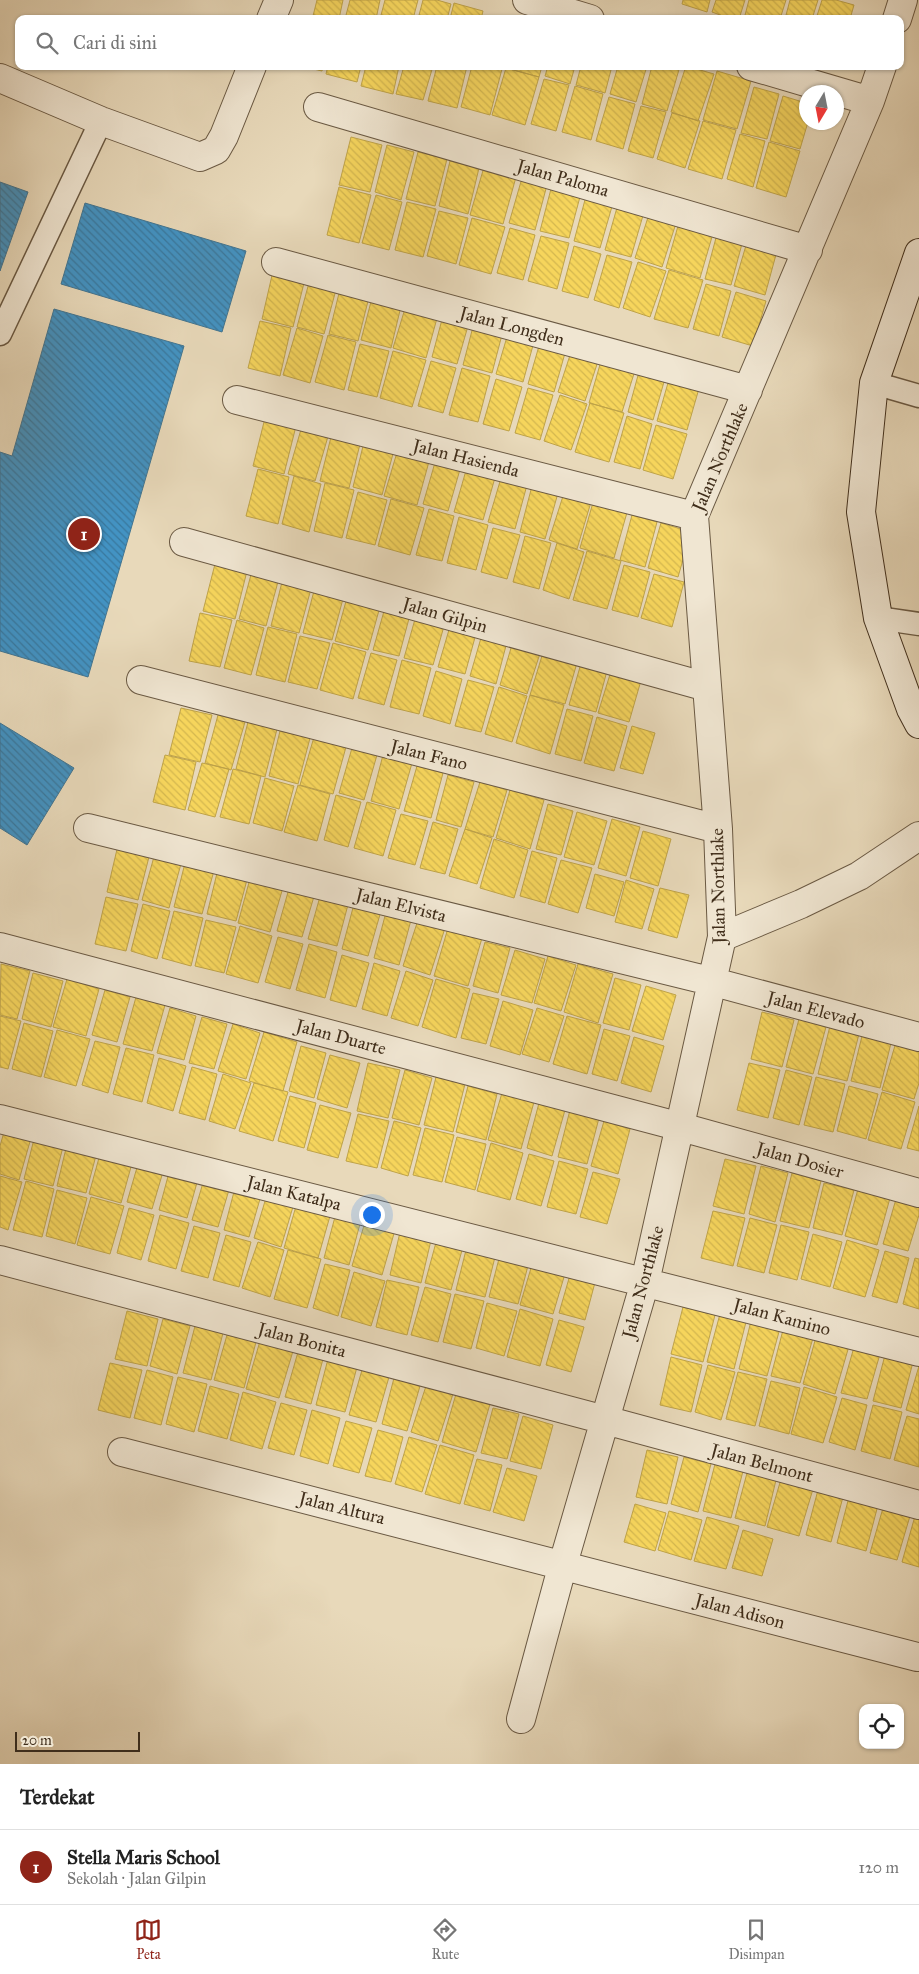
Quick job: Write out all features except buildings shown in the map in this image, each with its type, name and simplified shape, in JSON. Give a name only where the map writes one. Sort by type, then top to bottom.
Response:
[{"type":"street","points":[[273,15],[279,0]]},
{"type":"street","points":[[527,0],[577,15]]},
{"type":"street","points":[[898,15],[904,0]]},
{"type":"street","points":[[0,78],[101,121],[200,157],[216,150],[224,136],[250,70]]},
{"type":"street","points":[[765,70],[870,101]]},
{"type":"street","name":"Jalan Northlake","points":[[521,1718],[562,1564],[645,1282],[714,982],[722,937],[718,829],[694,516],[808,250],[870,101],[881,70]]},
{"type":"street","name":"Jalan Paloma","points":[[318,107],[808,250]]},
{"type":"street","points":[[919,253],[874,383],[860,512],[878,618],[911,709],[919,724]]},
{"type":"street","name":"Jalan Longden","points":[[276,262],[748,390]]},
{"type":"street","name":"Jalan Hasienda","points":[[237,400],[694,516]]},
{"type":"street","name":"Jalan Gilpin","points":[[184,542],[707,687]]},
{"type":"street","name":"Jalan Fano","points":[[141,680],[718,829]]},
{"type":"street","name":"Jalan Elvista","points":[[88,828],[714,982]]},
{"type":"street","points":[[722,937],[801,904],[859,876],[919,836]]},
{"type":"street","name":"Jalan Duarte","points":[[0,946],[681,1127]]},
{"type":"street","name":"Jalan Elevado","points":[[714,982],[919,1037]]},
{"type":"street","name":"Jalan Katalpa","points":[[0,1119],[645,1282]]},
{"type":"street","name":"Jalan Dosier","points":[[681,1127],[919,1193]]},
{"type":"street","name":"Jalan Bonita","points":[[0,1260],[605,1420]]},
{"type":"street","name":"Jalan Kamino","points":[[645,1282],[919,1352]]},
{"type":"street","name":"Jalan Belmont","points":[[605,1420],[919,1505]]},
{"type":"street","name":"Jalan Altura","points":[[122,1452],[562,1564]]},
{"type":"street","name":"Jalan Adison","points":[[562,1564],[917,1657]]},
{"type":"lane","points":[[0,334],[101,121]]},
{"type":"lane","points":[[874,383],[919,396]]},
{"type":"lane","points":[[878,618],[919,624]]},
{"type":"place","name":"Stella Maris School","points":[[84,534]]}]
